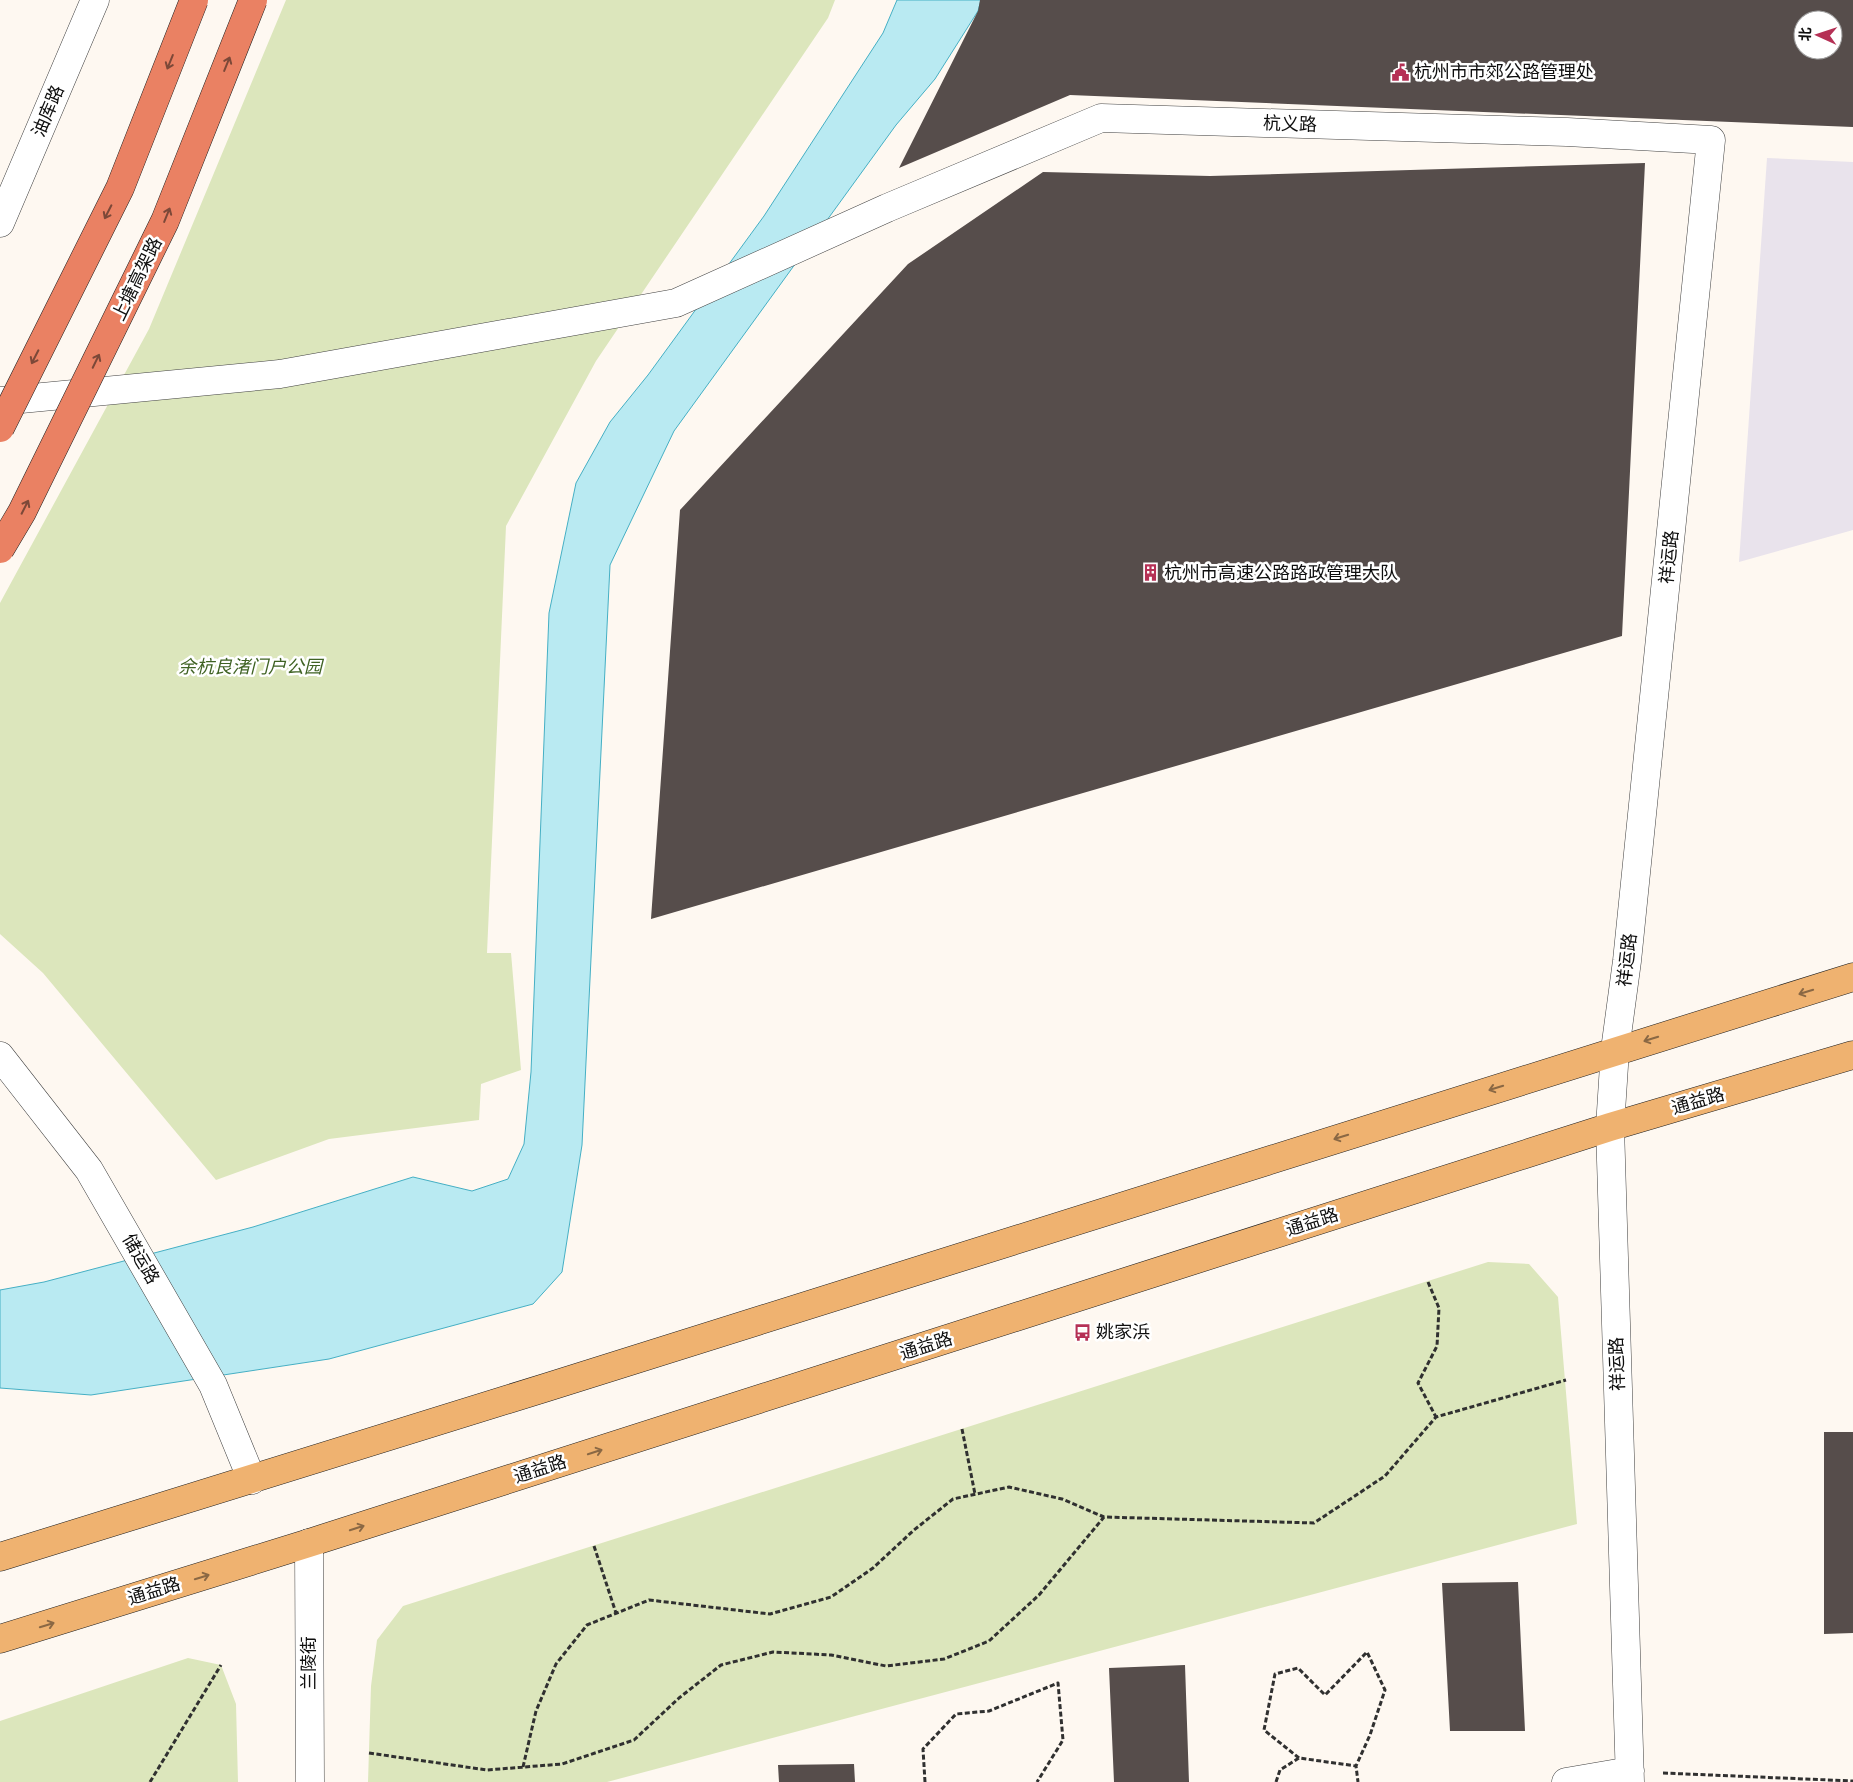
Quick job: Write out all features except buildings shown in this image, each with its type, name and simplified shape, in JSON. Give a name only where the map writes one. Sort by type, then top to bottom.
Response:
[{"type":"highway","points":[[0,428],[120,188],[194,0]]},
{"type":"highway","name":"上塘高架路","points":[[0,549],[22,512],[165,221],[253,0]]},
{"type":"main road","points":[[0,1557],[252,1480],[1615,1050],[1853,978]]},
{"type":"main road","name":"通益路","points":[[0,1639],[309,1543],[1610,1127],[1853,1055]]},
{"type":"street","name":"油库路","points":[[0,223],[95,0]]},
{"type":"street","name":"杭义路","points":[[0,401],[280,374],[676,303],[887,208],[1101,118],[1567,132],[1712,140]]},
{"type":"street","name":"祥运路","points":[[1630,1777],[1610,1127],[1615,1050],[1627,961],[1712,140]]},
{"type":"street","name":"储运路","points":[[0,1056],[90,1170],[213,1385],[252,1480]]},
{"type":"street","name":"兰陵街","points":[[309,1543],[310,1782]]},
{"type":"street","points":[[1566,1782],[1630,1777]]},
{"type":"path","points":[[1428,1282],[1439,1308],[1437,1346],[1418,1383],[1436,1417]]},
{"type":"path","points":[[523,1767],[536,1711],[556,1664],[587,1625],[649,1600],[770,1614],[832,1597],[874,1568],[914,1530],[953,1499],[1009,1486],[1062,1500],[1104,1517],[1314,1523],[1385,1476],[1436,1417],[1566,1380]]},
{"type":"path","points":[[962,1429],[975,1494]]},
{"type":"path","points":[[369,1753],[488,1770],[562,1764],[634,1740],[679,1698],[721,1665],[773,1652],[831,1655],[886,1666],[944,1659],[989,1641],[1039,1595],[1104,1517]]},
{"type":"path","points":[[594,1546],[616,1613]]},
{"type":"path","points":[[1356,1766],[1299,1758],[1264,1730],[1275,1674],[1298,1668],[1325,1695],[1366,1652],[1385,1690],[1370,1735],[1356,1766],[1358,1782]]},
{"type":"path","points":[[150,1782],[221,1665]]},
{"type":"path","points":[[925,1782],[923,1749],[956,1714],[989,1711],[1058,1684],[1063,1740],[1037,1782]]},
{"type":"path","points":[[1276,1782],[1280,1770],[1299,1758]]},
{"type":"path","points":[[1630,1777],[1853,1781]]},
{"type":"shaded area","points":[[1767,158],[1853,162],[1853,530],[1739,562]]},
{"type":"green space","name":"余杭良渚门户公园","points":[[286,0],[835,0],[828,18],[596,361],[506,526],[487,953],[511,953],[521,1070],[481,1084],[479,1120],[329,1139],[216,1180],[43,973],[0,934],[0,603],[149,329]]},
{"type":"green space","points":[[1488,1262],[1529,1264],[1558,1297],[1577,1524],[607,1782],[368,1782],[371,1686],[377,1640],[403,1606]]},
{"type":"green space","points":[[188,1658],[221,1665],[236,1704],[238,1782],[0,1782],[0,1721]]},
{"type":"water","points":[[897,0],[981,0],[978,11],[935,79],[896,125],[674,431],[610,565],[582,1145],[562,1272],[533,1304],[329,1359],[91,1395],[0,1388],[0,1290],[44,1282],[253,1227],[413,1177],[472,1191],[508,1179],[524,1144],[531,1072],[549,613],[576,483],[610,422],[648,375],[764,216],[883,33]]},
{"type":"place","name":"杭州市市郊公路管理处","points":[[1400,72]]},
{"type":"place","name":"杭州市高速公路路政管理大队","points":[[1150,573]]},
{"type":"place","name":"姚家浜","points":[[1082,1332]]}]
